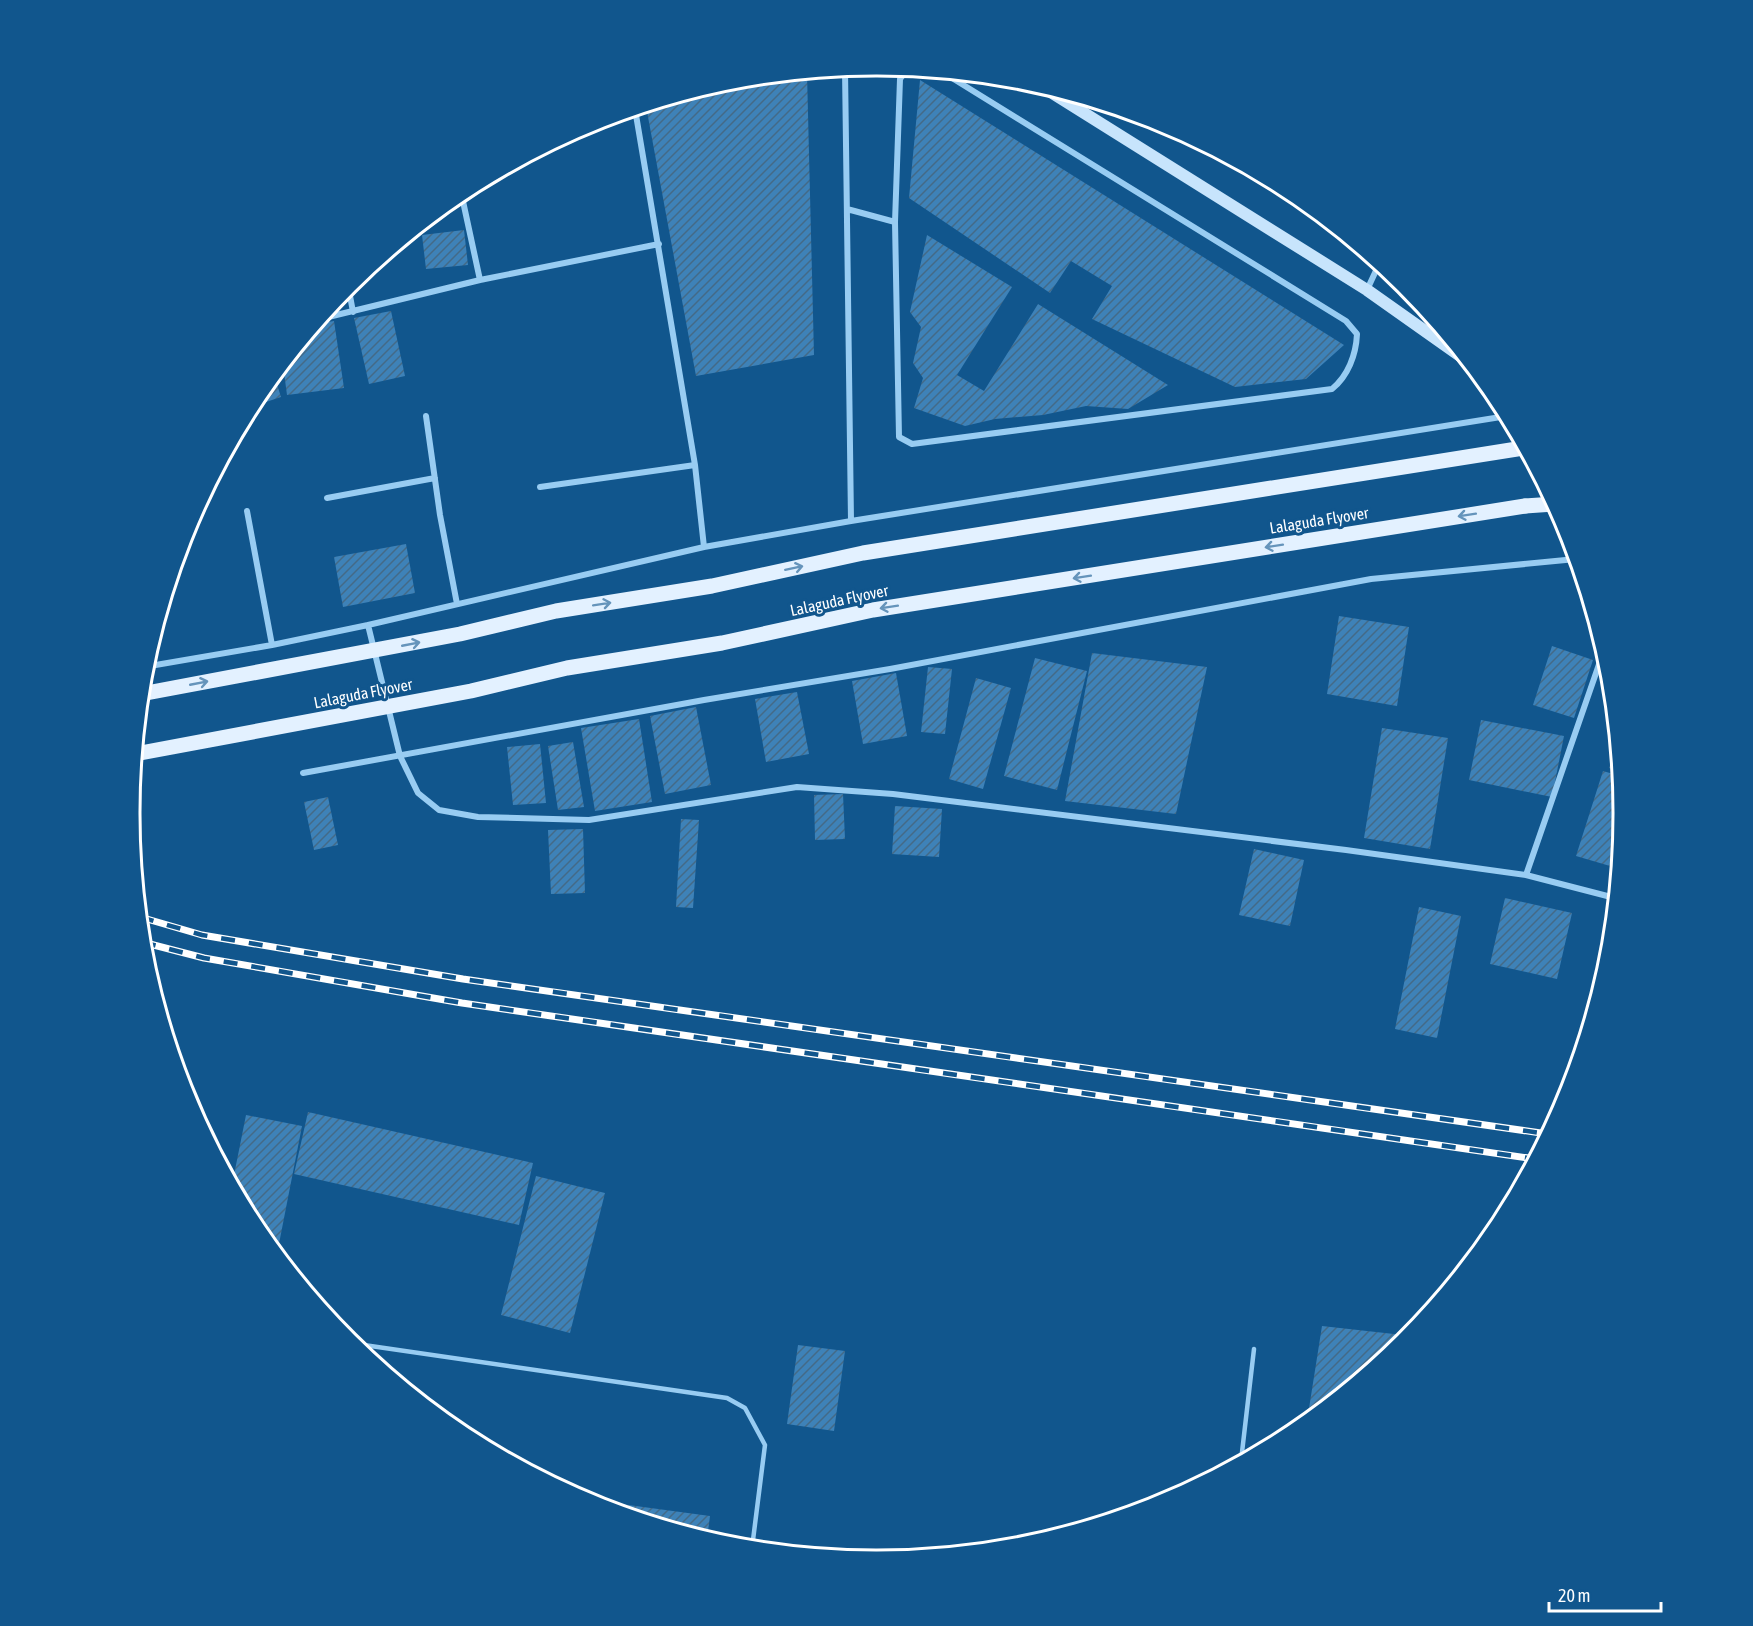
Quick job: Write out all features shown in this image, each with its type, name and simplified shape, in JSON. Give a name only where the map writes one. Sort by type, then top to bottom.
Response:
[{"type":"main road","points":[[1066,102],[1367,290],[1445,345]]},
{"type":"main road","points":[[150,692],[460,634],[556,611],[712,586],[863,553],[1516,449]]},
{"type":"main road","name":"Lalaguda Flyover","points":[[143,752],[471,691],[567,668],[722,643],[873,610],[1545,505]]},
{"type":"street","points":[[845,77],[851,521]]},
{"type":"street","points":[[902,77],[895,222],[899,438],[912,444],[1332,389],[1342,380],[1356,346],[1357,334],[1346,321],[958,81]]},
{"type":"street","points":[[636,117],[695,465],[704,547]]},
{"type":"street","points":[[463,204],[480,280]]},
{"type":"street","points":[[847,209],[895,222]]},
{"type":"street","points":[[333,316],[480,280],[659,244]]},
{"type":"street","points":[[1367,290],[1375,272]]},
{"type":"street","points":[[351,298],[354,312]]},
{"type":"street","points":[[426,416],[458,604]]},
{"type":"street","points":[[155,665],[272,645],[368,625],[704,547],[851,521],[1497,418]]},
{"type":"street","points":[[540,487],[695,465]]},
{"type":"street","points":[[327,498],[435,478]]},
{"type":"street","points":[[247,512],[272,645]]},
{"type":"street","points":[[303,773],[704,700],[902,667],[1371,579],[1568,561]]},
{"type":"street","points":[[368,625],[400,756],[418,793],[439,810],[478,817],[589,820],[797,787],[893,794],[1346,850],[1526,875],[1608,896]]},
{"type":"street","points":[[1526,875],[1598,666]]},
{"type":"lane","points":[[367,1345],[727,1398],[745,1408],[765,1445],[754,1539]]},
{"type":"lane","points":[[1242,1453],[1254,1349]]},
{"type":"building","points":[[807,80],[814,355],[696,376],[647,114],[733,91]]},
{"type":"building","points":[[920,80],[1344,345],[1306,379],[1235,387],[1092,319],[1112,286],[1071,261],[1050,293],[909,198]]},
{"type":"building","points":[[464,230],[468,265],[426,269],[422,235]]},
{"type":"building","points":[[927,235],[1012,287],[957,375],[984,391],[1038,304],[1168,385],[1128,409],[1086,406],[1043,415],[995,419],[965,426],[914,408],[923,378],[913,363],[921,327],[910,312]]},
{"type":"building","points":[[391,311],[405,376],[369,384],[354,318]]},
{"type":"building","points":[[334,321],[344,388],[287,395],[284,376],[328,322]]},
{"type":"building","points":[[277,385],[281,397],[265,402]]},
{"type":"building","points":[[406,544],[415,593],[343,607],[334,557]]},
{"type":"building","points":[[1339,616],[1409,627],[1397,706],[1327,694]]},
{"type":"building","points":[[1552,646],[1593,660],[1574,718],[1533,705]]},
{"type":"building","points":[[1092,653],[1207,667],[1176,814],[1065,801]]},
{"type":"building","points":[[1035,658],[1087,671],[1057,790],[1004,776]]},
{"type":"building","points":[[928,667],[952,669],[945,734],[921,732]]},
{"type":"building","points":[[896,673],[907,736],[863,744],[852,681]]},
{"type":"building","points":[[976,678],[1011,688],[983,789],[949,779]]},
{"type":"building","points":[[797,692],[809,754],[766,762],[755,699]]},
{"type":"building","points":[[696,707],[711,785],[665,794],[650,716]]},
{"type":"building","points":[[639,719],[652,802],[595,811],[581,728]]},
{"type":"building","points":[[1481,720],[1564,736],[1552,797],[1469,780]]},
{"type":"building","points":[[1382,728],[1448,738],[1430,849],[1364,838]]},
{"type":"building","points":[[573,742],[584,807],[558,810],[548,746]]},
{"type":"building","points":[[540,744],[546,803],[513,805],[507,747]]},
{"type":"building","points":[[1603,771],[1611,773],[1613,813],[1610,866],[1576,856]]},
{"type":"building","points":[[843,794],[845,839],[815,840],[814,795]]},
{"type":"building","points":[[328,797],[338,845],[314,850],[304,802]]},
{"type":"building","points":[[895,806],[942,809],[939,857],[892,854]]},
{"type":"building","points":[[681,819],[699,820],[693,908],[676,907]]},
{"type":"building","points":[[583,829],[585,893],[551,894],[548,830]]},
{"type":"building","points":[[1254,849],[1304,860],[1290,926],[1239,915]]},
{"type":"building","points":[[1505,898],[1572,913],[1557,979],[1490,964]]},
{"type":"building","points":[[1419,907],[1461,916],[1437,1038],[1395,1029]]},
{"type":"building","points":[[308,1112],[533,1163],[519,1225],[294,1174]]},
{"type":"building","points":[[246,1115],[302,1126],[279,1243],[264,1222],[234,1173]]},
{"type":"building","points":[[536,1176],[605,1193],[570,1333],[501,1315]]},
{"type":"building","points":[[1322,1326],[1397,1334],[1362,1367],[1309,1409]]},
{"type":"building","points":[[798,1345],[845,1351],[834,1431],[787,1424]]},
{"type":"building","points":[[626,1505],[710,1516],[708,1529]]},
{"type":"railway","points":[[148,919],[202,935],[463,979],[1540,1133]]},
{"type":"railway","points":[[152,945],[204,958],[462,1003],[1527,1158]]}]
